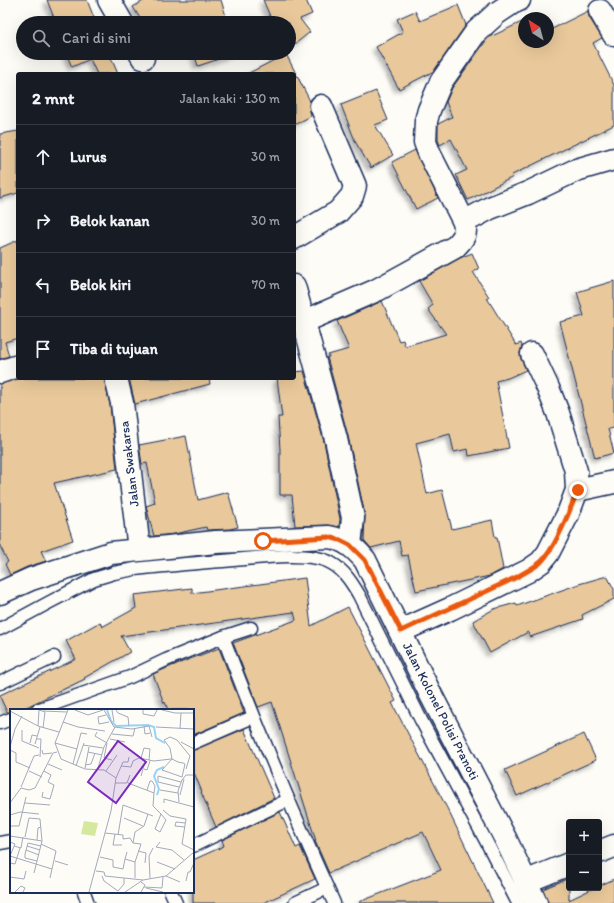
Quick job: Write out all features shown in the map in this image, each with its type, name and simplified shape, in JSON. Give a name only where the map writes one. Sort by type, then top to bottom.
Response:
[{"type":"street","points":[[108,0],[118,16]]},
{"type":"street","points":[[303,322],[377,290],[455,247],[462,239],[466,231],[464,222],[430,155],[425,142],[426,120],[442,82],[476,32],[492,17],[514,1]]},
{"type":"street","points":[[600,11],[614,35]]},
{"type":"street","points":[[296,237],[338,212],[352,196],[354,186],[321,106]]},
{"type":"street","points":[[464,222],[490,208],[528,193],[576,170],[614,159]]},
{"type":"street","points":[[296,294],[336,439],[353,518],[350,545]]},
{"type":"street","points":[[401,631],[517,577],[541,562],[548,553],[568,514],[578,490],[576,470],[548,388],[532,354]]},
{"type":"street","points":[[0,372],[16,367]]},
{"type":"street","name":"Jalan Swakarsa","points":[[116,380],[122,403],[139,550]]},
{"type":"street","points":[[578,490],[614,482]]},
{"type":"street","name":"Jalan Kolonel Polisi Pranoti","points":[[0,593],[31,580],[111,553],[216,542],[329,537],[350,545],[365,560],[431,695],[506,840],[536,903]]},
{"type":"street","points":[[602,851],[614,846]]},
{"type":"street","points":[[525,882],[566,865]]},
{"type":"lane","points":[[0,629],[94,579],[114,573],[135,569],[281,556],[322,559],[331,563],[348,577],[359,595],[421,720],[483,834],[518,903]]},
{"type":"lane","points":[[40,709],[130,677],[166,660],[223,637],[251,628]]},
{"type":"lane","points":[[223,637],[253,716],[288,800],[334,903]]},
{"type":"lane","points":[[0,683],[54,657]]},
{"type":"lane","points":[[194,743],[253,716]]},
{"type":"lane","points":[[0,723],[10,719]]},
{"type":"lane","points":[[194,846],[288,800]]},
{"type":"lane","points":[[0,843],[10,841]]},
{"type":"lane","points":[[295,903],[327,888]]},
{"type":"lane","points":[[84,893],[88,903]]},
{"type":"lane","points":[[171,893],[176,903]]},
{"type":"building","points":[[47,0],[87,0],[93,16],[53,16]]},
{"type":"building","points":[[145,0],[221,0],[226,16],[139,16],[133,7]]},
{"type":"building","points":[[263,0],[306,0],[312,14],[300,19],[310,32],[296,43],[296,16],[270,16]]},
{"type":"building","points":[[458,5],[466,25],[434,71],[399,89],[376,47],[403,32],[397,19],[415,11],[420,21]]},
{"type":"building","points":[[588,11],[589,17],[602,38],[593,43],[614,85],[614,125],[512,175],[513,177],[468,200],[456,175],[467,170],[451,139],[440,145],[438,140],[438,124],[452,117],[446,102],[452,88],[488,38],[518,24],[518,48],[554,48],[554,28]]},
{"type":"building","points":[[69,60],[88,60],[72,67]]},
{"type":"building","points":[[90,60],[112,60],[117,72],[96,72]]},
{"type":"building","points":[[196,60],[216,60],[198,66]]},
{"type":"building","points":[[274,60],[289,60],[295,72],[251,72]]},
{"type":"building","points":[[296,74],[310,101],[309,105],[311,116],[296,124]]},
{"type":"building","points":[[376,91],[388,120],[375,125],[393,155],[371,168],[356,143],[341,105]]},
{"type":"building","points":[[16,131],[16,194],[0,198],[0,134]]},
{"type":"building","points":[[415,150],[438,198],[416,209],[392,162]]},
{"type":"building","points":[[16,241],[16,339],[5,342],[9,356],[0,359],[0,248]]},
{"type":"building","points":[[472,253],[479,269],[473,272],[516,345],[521,343],[522,346],[520,353],[521,359],[526,370],[508,378],[496,381],[509,448],[469,456],[468,449],[454,452],[450,434],[416,443],[427,494],[442,490],[452,529],[492,520],[503,569],[490,576],[416,591],[408,555],[402,556],[399,541],[371,548],[364,540],[365,515],[348,436],[327,357],[329,357],[328,355],[349,349],[337,321],[382,301],[399,341],[403,340],[405,346],[446,334],[428,309],[433,305],[419,281]]},
{"type":"building","points":[[614,281],[614,428],[608,429],[614,453],[595,458],[560,322],[584,316],[577,292]]},
{"type":"building","points":[[304,371],[324,442],[340,519],[339,527],[328,525],[295,526],[292,495],[280,495],[278,417],[282,417],[277,380],[296,380],[296,372]]},
{"type":"building","points":[[16,380],[104,380],[110,405],[117,469],[54,483],[73,540],[41,551],[46,561],[27,567],[10,575],[5,564],[8,562],[0,546],[0,384]]},
{"type":"building","points":[[129,380],[209,380],[210,384],[135,404]]},
{"type":"building","points":[[186,436],[198,500],[228,492],[238,527],[230,529],[207,530],[206,527],[174,534],[154,536],[146,506],[155,503],[147,463],[142,464],[139,445]]},
{"type":"building","points":[[607,576],[614,589],[614,599],[582,615],[583,619],[530,637],[528,632],[490,653],[473,621],[494,609],[516,603],[517,606],[579,584]]},
{"type":"building","points":[[305,578],[311,626],[348,607],[396,701],[392,703],[448,810],[493,903],[359,902],[441,870],[423,832],[329,873],[315,841],[272,702],[258,707],[233,643],[296,620],[294,612],[121,636],[130,652],[84,678],[85,679],[22,709],[10,709],[10,712],[7,712],[0,695],[76,659],[66,641],[100,622],[102,627],[136,608],[134,595],[192,588],[192,593]]},
{"type":"building","points":[[219,648],[244,713],[194,735],[194,709],[168,709],[153,674]]},
{"type":"building","points":[[244,729],[274,798],[216,827],[194,772],[194,750]]},
{"type":"building","points":[[584,734],[596,760],[517,796],[505,770]]},
{"type":"building","points":[[280,812],[296,848],[300,846],[315,879],[263,903],[193,903],[194,860],[224,846],[222,840]]},
{"type":"building","points":[[566,879],[566,891],[569,891],[569,900],[588,891],[602,891],[602,885],[614,879],[614,903],[548,903],[543,889]]},
{"type":"route","points":[[263,541],[329,537],[350,545],[365,560],[401,631],[517,577],[541,562],[555,540],[578,490]]}]
